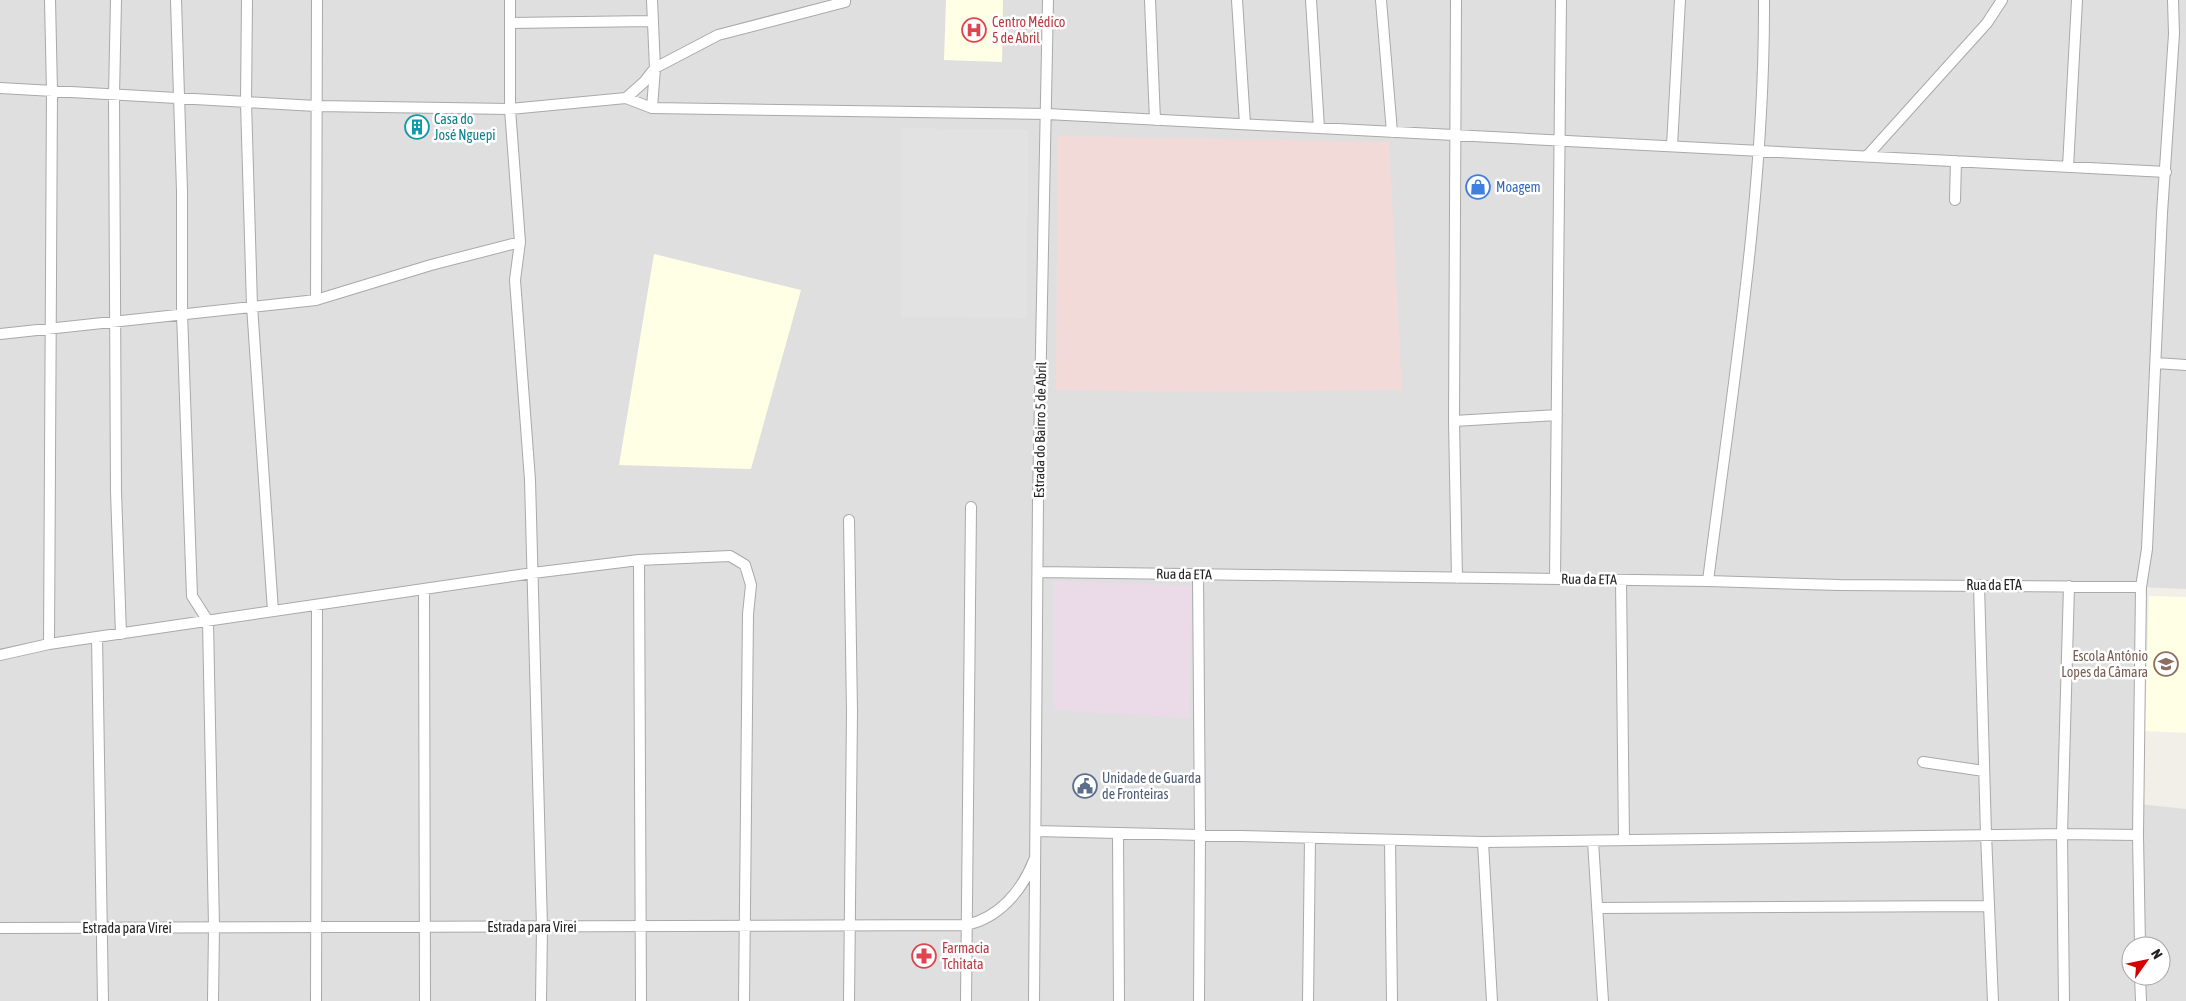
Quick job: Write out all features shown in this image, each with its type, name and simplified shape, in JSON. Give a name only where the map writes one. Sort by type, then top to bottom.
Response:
[{"type":"street","points":[[49,644],[49,327],[52,91],[50,0]]},
{"type":"street","points":[[116,0],[114,274],[116,320],[116,492],[121,634]]},
{"type":"street","points":[[176,0],[182,191],[182,313],[192,596],[208,621],[214,927],[213,1001]]},
{"type":"street","points":[[247,0],[246,102],[252,306],[273,611]]},
{"type":"street","points":[[316,0],[316,300]]},
{"type":"street","points":[[510,0],[510,109],[520,242],[516,280],[530,480],[533,573],[542,926],[541,1001]]},
{"type":"street","points":[[652,0],[655,68],[652,108]]},
{"type":"street","points":[[626,98],[644,82],[655,68],[718,35],[845,2],[845,0]]},
{"type":"street","name":"Estrada do Bairro 5 de Abril","points":[[1034,860],[1036,831],[1038,572],[1048,0]]},
{"type":"street","points":[[1150,0],[1155,120]]},
{"type":"street","points":[[1237,0],[1244,124]]},
{"type":"street","points":[[1311,0],[1319,128]]},
{"type":"street","points":[[1381,0],[1392,132]]},
{"type":"street","points":[[1456,0],[1454,421],[1456,578]]},
{"type":"street","points":[[1555,579],[1561,0]]},
{"type":"street","points":[[1672,146],[1680,0]]},
{"type":"street","points":[[1708,581],[1742,313],[1759,151],[1764,0]]},
{"type":"street","points":[[1867,156],[1987,23],[2002,0]]},
{"type":"street","points":[[2068,167],[2077,0]]},
{"type":"street","points":[[2140,936],[2138,835],[2141,587],[2147,549],[2174,34],[2173,0]]},
{"type":"street","points":[[510,23],[652,21]]},
{"type":"street","points":[[0,88],[316,106],[510,109],[626,98],[652,108],[1046,114],[2166,172]]},
{"type":"street","points":[[1955,200],[1956,161]]},
{"type":"street","points":[[0,334],[49,327],[316,300],[431,265],[520,242]]},
{"type":"street","points":[[2156,363],[2186,365]]},
{"type":"street","points":[[1454,421],[1557,415]]},
{"type":"street","points":[[966,1001],[971,507]]},
{"type":"street","points":[[849,520],[852,712],[850,1001]]},
{"type":"street","points":[[0,656],[49,644],[533,573],[639,560],[730,556],[745,565],[752,585],[748,614],[744,1001]]},
{"type":"street","points":[[639,560],[641,1001]]},
{"type":"street","name":"Rua da ETA","points":[[1038,572],[1708,581],[1839,585],[1979,584],[2141,587]]},
{"type":"street","points":[[1198,574],[1199,1001]]},
{"type":"street","points":[[1621,580],[1624,840]]},
{"type":"street","points":[[1979,584],[1993,1001]]},
{"type":"street","points":[[2064,1001],[2062,834],[2069,586]]},
{"type":"street","points":[[424,589],[426,1001]]},
{"type":"street","points":[[316,1001],[317,605]]},
{"type":"street","points":[[97,637],[103,1001]]},
{"type":"street","points":[[1923,762],[1984,771]]},
{"type":"street","points":[[1036,831],[1483,842],[1986,834],[2138,835]]},
{"type":"street","points":[[1118,833],[1119,1001]]},
{"type":"street","points":[[1308,1001],[1310,838]]},
{"type":"street","points":[[1390,840],[1392,1001]]},
{"type":"street","points":[[1593,841],[1603,1001]]},
{"type":"street","points":[[1483,842],[1492,1001]]},
{"type":"street","points":[[1034,860],[1034,1001]]},
{"type":"street","name":"Estrada para Virei","points":[[0,928],[966,925],[979,922],[999,910],[1027,880],[1034,860]]},
{"type":"street","points":[[1597,908],[1989,906]]},
{"type":"street","points":[[2140,986],[2141,1001]]},
{"type":"shaded area","points":[[0,0],[2186,0],[2186,589],[2141,587],[2139,804],[2186,809],[2186,1001],[0,1001]]},
{"type":"shaded area","name":"Centro Médico 5 de Abril","points":[[946,0],[1003,0],[1002,62],[944,60]]},
{"type":"shaded area","points":[[902,128],[1028,130],[1027,318],[901,317]]},
{"type":"shaded area","points":[[1058,136],[1389,142],[1402,390],[1194,392],[1056,390]]},
{"type":"shaded area","points":[[654,254],[801,290],[751,469],[619,465]]},
{"type":"shaded area","points":[[1053,581],[1192,586],[1189,718],[1053,710]]},
{"type":"shaded area","name":"Escola António Lopes da Câmara","points":[[2149,596],[2186,597],[2186,733],[2145,731]]},
{"type":"place","name":"Centro Médico 5 de Abril","points":[[974,30]]},
{"type":"place","name":"Casa do José Nguepi","points":[[417,127]]},
{"type":"place","name":"Moagem","points":[[1478,187]]},
{"type":"place","name":"Escola António Lopes da Câmara","points":[[2166,664]]},
{"type":"place","name":"Unidade de Guarda de Fronteiras","points":[[1085,786]]},
{"type":"place","name":"Farmacia Tchitata","points":[[924,956]]}]
